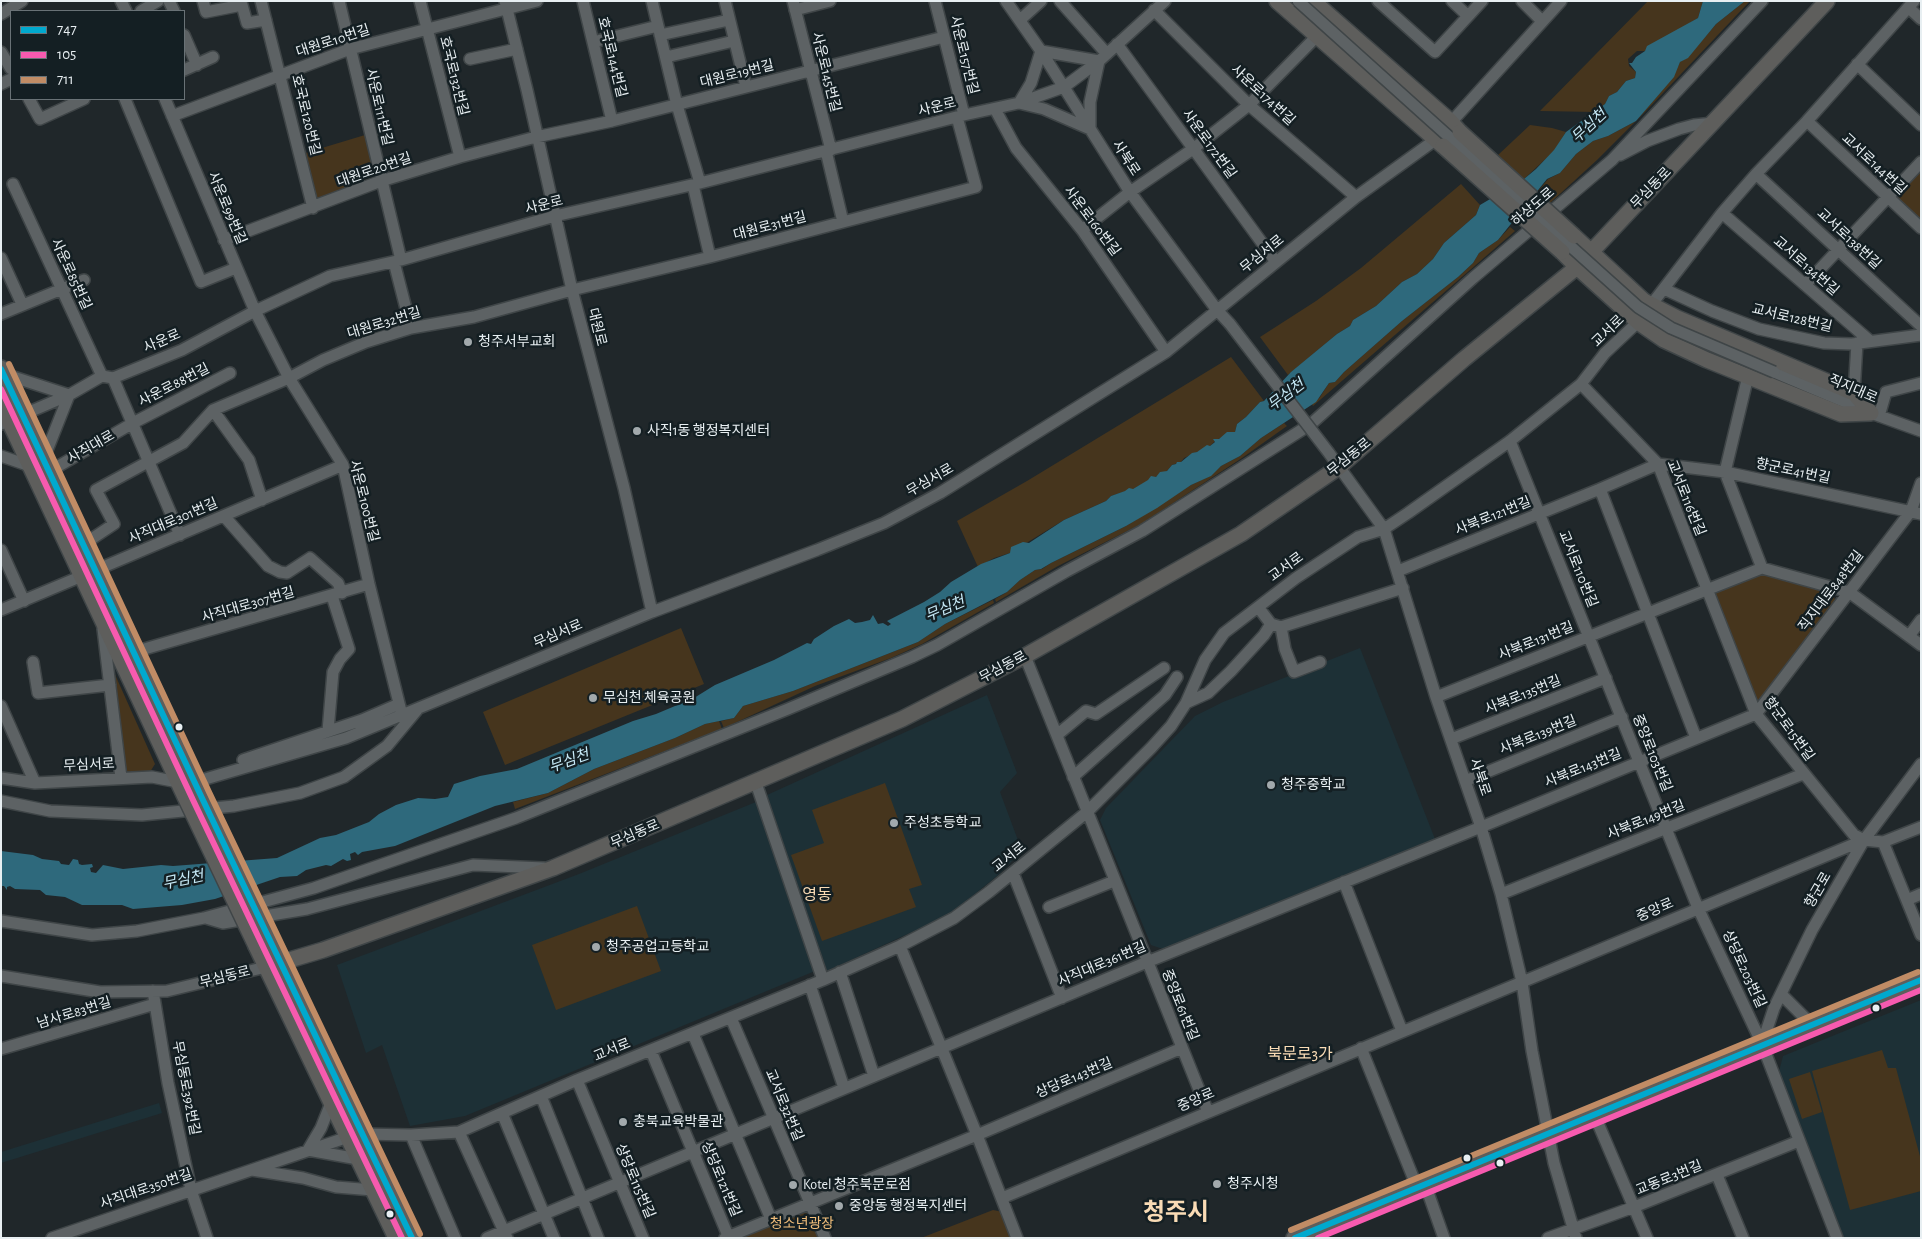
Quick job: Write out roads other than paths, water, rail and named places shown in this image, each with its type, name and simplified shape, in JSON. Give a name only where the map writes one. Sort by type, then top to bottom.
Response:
[{"type":"main road","points":[[1277,1],[1562,252],[1638,322],[1664,340],[1841,414],[1875,415]]},
{"type":"main road","points":[[1313,1],[1574,236],[1592,250],[1644,301],[1678,318],[1854,393],[1875,415]]},
{"type":"main road","name":"무심동로","points":[[274,965],[323,950],[553,868],[902,720],[1025,656],[1241,534],[1339,467],[1464,359],[1577,267],[1714,123],[1826,1]]},
{"type":"main road","points":[[3,370],[201,796],[263,943]]},
{"type":"main road","points":[[1,404],[5,422],[30,466],[186,799],[263,943],[355,1135],[412,1238]]},
{"type":"main road","points":[[274,965],[331,1103],[355,1135],[358,1158],[396,1238]]},
{"type":"main road","points":[[1294,1238],[1921,980]]},
{"type":"street","points":[[1,14],[22,1]]},
{"type":"street","points":[[143,10],[158,1]]},
{"type":"street","points":[[203,1],[206,12],[242,5],[247,23],[266,20]]},
{"type":"street","name":"호국로120번길","points":[[261,1],[313,208]]},
{"type":"street","name":"사운로111번길","points":[[339,1],[381,181],[411,328]]},
{"type":"street","name":"호국로132번길","points":[[420,1],[460,157]]},
{"type":"street","name":"대원로10번길","points":[[172,116],[350,49],[427,29],[506,5],[537,1]]},
{"type":"street","name":"호국로144번길","points":[[583,1],[612,121]]},
{"type":"street","points":[[652,1],[696,184],[710,257]]},
{"type":"street","points":[[724,1],[746,87]]},
{"type":"street","points":[[794,6],[830,1]]},
{"type":"street","name":"사운로157번길","points":[[935,1],[976,187]]},
{"type":"street","name":"사북로","points":[[1006,1],[1042,51],[1130,192],[1216,310],[1230,324],[1329,453],[1384,529],[1436,697],[1481,828],[1501,894],[1522,982],[1532,1051],[1554,1163],[1575,1233]]},
{"type":"street","points":[[1020,20],[1041,1]]},
{"type":"street","points":[[1060,1],[1103,58]]},
{"type":"street","name":"사운로","points":[[5,422],[108,377],[182,350],[255,311],[330,276],[398,261],[555,216],[696,184],[960,116],[1019,103],[1064,87],[1103,58],[1165,1]]},
{"type":"street","name":"직지대로","points":[[1298,1],[1638,307],[1672,328],[1875,415],[1921,431]]},
{"type":"street","points":[[1452,1],[1468,16]]},
{"type":"street","points":[[1379,2],[1435,52],[1482,1]]},
{"type":"street","points":[[1522,1],[1542,21]]},
{"type":"street","name":"무심서로","points":[[194,782],[346,738],[400,710],[417,709],[652,612],[818,550],[884,523],[940,493],[1166,352],[1356,197],[1439,143],[1455,127],[1542,21],[1561,1]]},
{"type":"street","name":"하상도로","points":[[1,921],[92,935],[137,931],[204,918],[314,888],[516,818],[912,658],[1142,531],[1311,424],[1473,278],[1612,160],[1762,1]]},
{"type":"street","points":[[1911,4],[1921,19]]},
{"type":"street","name":"교서로","points":[[355,1135],[411,1135],[459,1132],[577,1080],[823,980],[900,946],[954,918],[1013,874],[1088,812],[1171,726],[1186,703],[1205,660],[1224,633],[1296,578],[1358,536],[1384,529],[1510,441],[1581,384],[1605,353],[1638,322],[1722,213],[1911,4]]},
{"type":"street","name":"대원로","points":[[506,5],[572,290],[624,488],[652,612]]},
{"type":"street","name":"사운로145번길","points":[[794,6],[811,72],[843,222]]},
{"type":"street","name":"사운로174번길","points":[[1154,10],[1249,105],[1356,197]]},
{"type":"street","points":[[593,42],[729,20]]},
{"type":"street","points":[[185,37],[197,64]]},
{"type":"street","name":"대원로19번길","points":[[536,137],[678,105],[944,37]]},
{"type":"street","points":[[1082,230],[1130,192],[1193,148],[1249,105],[1316,37]]},
{"type":"street","points":[[666,57],[734,41]]},
{"type":"street","name":"사운로172번길","points":[[1117,44],[1276,262]]},
{"type":"street","points":[[470,59],[517,49]]},
{"type":"street","points":[[1042,51],[1103,58],[1090,102],[1090,129],[1044,109],[1019,103],[1031,83],[1042,51]]},
{"type":"street","points":[[1,52],[10,67]]},
{"type":"street","points":[[185,70],[213,57]]},
{"type":"street","points":[[1857,64],[1921,125]]},
{"type":"street","points":[[30,100],[40,119],[82,100]]},
{"type":"street","points":[[125,100],[201,282],[236,268]]},
{"type":"street","name":"사운로99번길","points":[[165,100],[255,311]]},
{"type":"street","name":"사운로160번길","points":[[994,109],[1016,148],[1082,230],[1166,352]]},
{"type":"street","name":"교서로144번길","points":[[1807,121],[1921,228]]},
{"type":"street","points":[[1612,160],[1647,141],[1679,129],[1714,123]]},
{"type":"street","name":"대원로20번길","points":[[224,240],[381,181],[460,157],[536,137]]},
{"type":"street","points":[[1805,285],[1921,162]]},
{"type":"street","name":"교서로138번길","points":[[1756,174],[1921,326]]},
{"type":"street","name":"사운로85번길","points":[[13,184],[62,291],[108,377]]},
{"type":"street","name":"대원로31번길","points":[[572,290],[710,257],[976,187]]},
{"type":"street","name":"교서로134번길","points":[[1722,213],[1870,342]]},
{"type":"street","points":[[1,258],[22,304]]},
{"type":"street","points":[[1,314],[22,304],[62,291],[84,280]]},
{"type":"street","name":"교서로128번길","points":[[1664,289],[1712,311],[1759,329],[1824,344],[1870,342],[1921,335]]},
{"type":"street","name":"대원로32번길","points":[[149,460],[183,443],[213,410],[289,378],[323,360],[366,342],[411,328],[474,317],[572,290]]},
{"type":"street","name":"사운로100번길","points":[[255,311],[289,378],[343,465],[369,584],[400,710]]},
{"type":"street","points":[[1854,393],[1857,343]]},
{"type":"street","points":[[3,370],[70,395],[47,465]]},
{"type":"street","name":"사운로88번길","points":[[132,423],[230,373]]},
{"type":"street","points":[[1748,376],[1726,472],[1762,568],[1849,592],[1921,645]]},
{"type":"street","name":"사운로88번길","points":[[108,377],[149,460],[180,535]]},
{"type":"street","points":[[1875,415],[1886,392],[1921,383]]},
{"type":"street","name":"교서로116번길","points":[[1581,384],[1658,464],[1707,590]]},
{"type":"street","points":[[213,410],[249,460],[262,500]]},
{"type":"street","name":"사직대로","points":[[47,465],[132,423]]},
{"type":"street","name":"교서로110번길","points":[[1510,441],[1588,636]]},
{"type":"street","points":[[1,456],[30,466]]},
{"type":"street","points":[[84,544],[114,524],[96,490],[149,460]]},
{"type":"street","name":"향군로41번길","points":[[1658,464],[1726,472],[1916,512]]},
{"type":"street","name":"사북로121번길","points":[[1398,571],[1658,464]]},
{"type":"street","name":"사직대로301번길","points":[[96,570],[343,465]]},
{"type":"street","name":"직지대로848번길","points":[[1756,714],[1849,592],[1916,512],[1921,483]]},
{"type":"street","points":[[1600,489],[1696,738]]},
{"type":"street","points":[[224,516],[268,566],[287,573],[310,558],[338,583],[337,594],[349,649],[340,659],[333,672],[328,731]]},
{"type":"street","points":[[1,550],[24,601]]},
{"type":"street","name":"사북로131번길","points":[[1436,697],[1762,568]]},
{"type":"street","points":[[1,610],[82,576]]},
{"type":"street","name":"사직대로307번길","points":[[134,652],[369,584]]},
{"type":"street","points":[[1186,703],[1208,693],[1214,688],[1264,635],[1276,625],[1403,588]]},
{"type":"street","name":"향군로15번길","points":[[1707,590],[1756,714],[1854,836],[1864,840]]},
{"type":"street","points":[[1258,607],[1276,625],[1294,672],[1320,662]]},
{"type":"street","points":[[101,618],[121,778]]},
{"type":"street","points":[[1909,636],[1921,620]]},
{"type":"street","name":"중앙로103번길","points":[[1588,636],[1698,908]]},
{"type":"street","name":"중앙로61번길","points":[[1025,656],[1208,1112]]},
{"type":"street","points":[[33,662],[38,693],[110,685]]},
{"type":"street","points":[[1057,735],[1086,711],[1096,714],[1164,668]]},
{"type":"street","points":[[1073,777],[1165,695],[1177,677]]},
{"type":"street","name":"사북로135번길","points":[[1451,739],[1606,678]]},
{"type":"street","points":[[1,706],[35,783]]},
{"type":"street","points":[[1,801],[50,810],[142,815],[234,806],[300,793],[344,778],[387,746],[417,709]]},
{"type":"street","points":[[194,782],[222,767],[362,720],[400,710]]},
{"type":"street","name":"사북로143번길","points":[[1481,828],[1756,714]]},
{"type":"street","name":"사북로139번길","points":[[1465,781],[1622,717]]},
{"type":"street","name":"향군로","points":[[1762,1044],[1774,1008],[1812,930],[1864,840],[1921,764]]},
{"type":"street","name":"사북로149번길","points":[[1501,894],[1804,774]]},
{"type":"street","name":"무심서로","points":[[1,778],[35,783],[152,777],[178,782]]},
{"type":"street","points":[[756,783],[823,980]]},
{"type":"street","name":"사직대로361번길","points":[[487,1238],[506,1234],[582,1197],[694,1152],[773,1117],[1147,962],[1481,828]]},
{"type":"street","name":"중앙로","points":[[1002,1198],[1864,840],[1883,842],[1921,828]]},
{"type":"street","points":[[1883,842],[1921,935]]},
{"type":"street","points":[[204,918],[223,923],[307,909],[473,865],[553,868]]},
{"type":"street","points":[[1013,874],[1062,998]]},
{"type":"street","points":[[1049,907],[1114,880]]},
{"type":"street","points":[[1344,882],[1402,1031]]},
{"type":"street","points":[[1907,900],[1921,894]]},
{"type":"street","name":"상당로203번길","points":[[1698,908],[1762,1044],[1837,1238]]},
{"type":"street","points":[[900,946],[1017,1238]]},
{"type":"street","name":"무심동로","points":[[1,976],[100,992],[168,991],[274,965]]},
{"type":"street","points":[[840,972],[874,1076]]},
{"type":"street","points":[[810,985],[844,1088]]},
{"type":"street","name":"무심동로392번길","points":[[153,991],[168,1083],[191,1190],[207,1238]]},
{"type":"street","points":[[1781,994],[1811,1024]]},
{"type":"street","name":"남사로83번길","points":[[1,1050],[155,1004]]},
{"type":"street","name":"교서로32번길","points":[[731,1018],[825,1238]]},
{"type":"street","points":[[693,1034],[771,1219]]},
{"type":"street","name":"상당로143번길","points":[[811,1202],[977,1135],[1182,1048]]},
{"type":"street","points":[[1361,1048],[1444,1238]]},
{"type":"street","name":"상당로121번길","points":[[651,1051],[728,1237]]},
{"type":"street","name":"상당로115번길","points":[[577,1080],[643,1238]]},
{"type":"street","points":[[541,1096],[598,1238]]},
{"type":"street","points":[[331,1103],[321,1128],[308,1150],[358,1158]]},
{"type":"street","points":[[502,1113],[554,1238]]},
{"type":"street","points":[[1594,1114],[1647,1238]]},
{"type":"street","points":[[459,1132],[506,1234]]},
{"type":"street","name":"사직대로350번길","points":[[52,1238],[355,1135]]},
{"type":"street","points":[[411,1135],[455,1238]]},
{"type":"street","name":"교동로3번길","points":[[1548,1238],[1575,1233],[1799,1141]]},
{"type":"street","name":"사직대로350번길","points":[[250,1170],[336,1188],[373,1190]]},
{"type":"street","points":[[1717,1175],[1743,1238]]},
{"type":"street","points":[[728,1237],[811,1202]]},
{"type":"water","name":"무심천","points":[[1703,1],[1745,1],[1716,24],[1688,58],[1680,62],[1674,77],[1636,121],[1608,136],[1593,141],[1576,154],[1560,173],[1547,179],[1498,240],[1479,253],[1473,263],[1458,277],[1402,321],[1335,382],[1329,383],[1316,402],[1261,438],[1240,456],[1221,466],[1211,476],[1191,485],[1126,526],[1041,569],[1035,570],[1007,592],[945,624],[918,642],[793,691],[743,706],[734,718],[705,724],[675,738],[594,769],[548,793],[495,806],[395,846],[362,852],[358,855],[355,852],[350,854],[351,860],[343,859],[331,866],[326,865],[306,870],[297,876],[280,877],[215,899],[182,905],[133,909],[122,905],[82,905],[65,897],[46,895],[40,890],[15,889],[10,886],[7,887],[7,890],[4,886],[1,886],[1,851],[33,855],[69,865],[73,859],[78,860],[79,864],[82,865],[92,864],[91,872],[96,873],[103,865],[123,869],[277,858],[320,838],[336,835],[369,822],[396,805],[418,798],[435,799],[448,797],[454,784],[480,776],[517,769],[633,721],[656,714],[694,698],[715,685],[774,660],[807,643],[811,644],[814,639],[849,619],[855,623],[862,622],[870,620],[873,615],[878,624],[883,623],[888,626],[891,624],[887,621],[924,602],[951,582],[981,564],[1010,553],[1011,547],[1023,542],[1029,543],[1064,520],[1106,501],[1111,496],[1129,488],[1133,489],[1151,476],[1156,477],[1160,472],[1167,471],[1172,465],[1181,462],[1192,453],[1207,445],[1210,446],[1215,442],[1213,439],[1219,439],[1227,432],[1235,432],[1237,424],[1260,402],[1264,401],[1291,372],[1337,334],[1350,326],[1353,320],[1376,306],[1402,282],[1417,274],[1433,259],[1444,243],[1476,215],[1480,205],[1524,179],[1554,150],[1566,132],[1605,104],[1609,96],[1617,92],[1626,81],[1635,78],[1636,72],[1629,63],[1632,63],[1636,57],[1645,51],[1647,46],[1698,18]]},
{"type":"place","name":"청주서부교회","points":[[468,342]]},
{"type":"place","name":"사직1동 행정복지센터","points":[[637,431]]},
{"type":"place","name":"무심천 체육공원","points":[[593,698]]},
{"type":"place","name":"청주중학교","points":[[1271,785]]},
{"type":"place","name":"주성초등학교","points":[[894,823]]},
{"type":"place","name":"청주공업고등학교","points":[[596,947]]},
{"type":"place","name":"충북교육박물관","points":[[623,1122]]},
{"type":"place","name":"청주시청","points":[[1217,1184]]},
{"type":"place","name":"Kotel 청주북문로점","points":[[793,1185]]},
{"type":"place","name":"중앙동 행정복지센터","points":[[839,1206]]},
{"type":"district","name":"영동","points":[[817,895]]},
{"type":"district","name":"북문로3가","points":[[1300,1054]]},
{"type":"district","name":"청주시","points":[[1176,1213]]},
{"type":"park label","name":"청소년광장","points":[[802,1224]]}]
